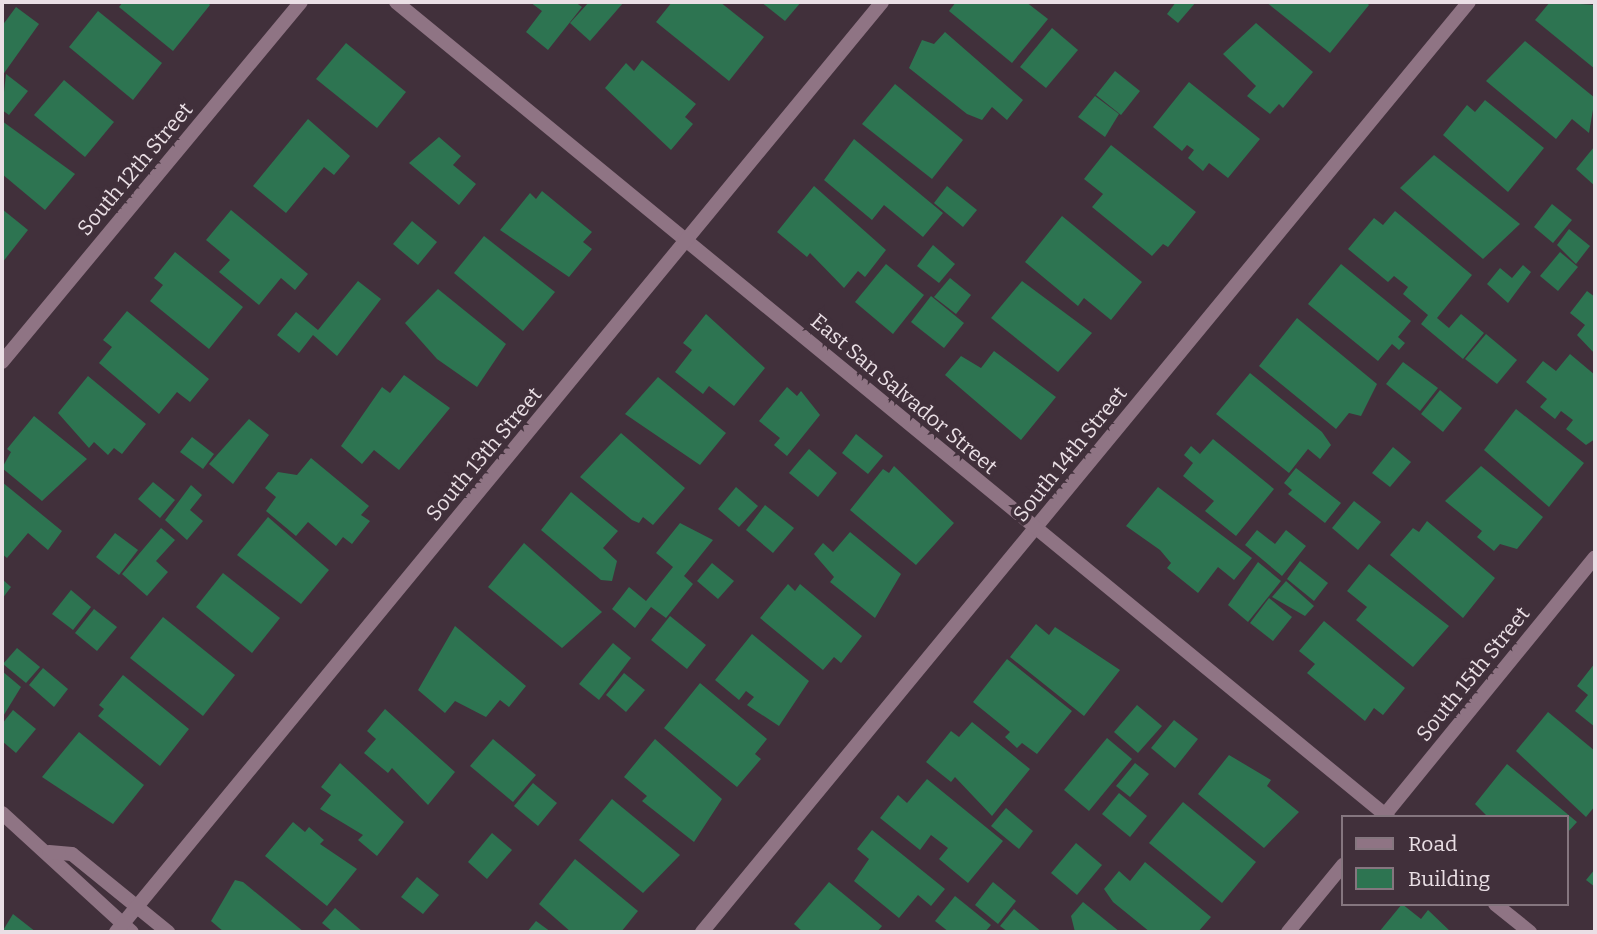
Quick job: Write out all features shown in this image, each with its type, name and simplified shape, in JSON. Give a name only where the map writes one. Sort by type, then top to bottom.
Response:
[{"type":"street","name":"South 12th Street","points":[[2,362],[301,2]]},
{"type":"street","name":"East San Salvador Street","points":[[396,2],[1384,815]]},
{"type":"street","name":"South 13th Street","points":[[124,930],[137,907],[882,2]]},
{"type":"street","name":"South 14th Street","points":[[702,932],[1469,2]]},
{"type":"street","name":"South 15th Street","points":[[1386,815],[1595,557]]},
{"type":"street","points":[[2,813],[49,852],[58,871],[124,930]]},
{"type":"street","points":[[49,852],[72,854],[168,932]]},
{"type":"street","points":[[1288,932],[1342,866]]},
{"type":"street","points":[[1498,906],[1530,932]]},
{"type":"building","points":[[123,2],[207,2],[210,5],[173,51],[119,7]]},
{"type":"building","points":[[530,2],[575,2],[582,7],[548,50],[526,32],[542,11]]},
{"type":"building","points":[[589,2],[624,2],[590,41],[570,23]]},
{"type":"building","points":[[672,2],[720,2],[764,37],[729,81],[656,22]]},
{"type":"building","points":[[761,2],[801,2],[785,21]]},
{"type":"building","points":[[956,2],[1026,2],[1048,19],[1012,63],[949,11]]},
{"type":"building","points":[[1176,2],[1196,2],[1178,23],[1167,14]]},
{"type":"building","points":[[1266,2],[1366,2],[1369,5],[1330,53]]},
{"type":"building","points":[[1550,2],[1595,5],[1595,69],[1535,20]]},
{"type":"building","points":[[16,7],[39,24],[2,76],[2,26]]},
{"type":"building","points":[[98,11],[162,63],[133,100],[69,47]]},
{"type":"building","points":[[1256,23],[1313,72],[1283,108],[1279,104],[1270,114],[1247,96],[1256,86],[1223,54]]},
{"type":"building","points":[[1052,28],[1078,50],[1046,88],[1020,67]]},
{"type":"building","points":[[945,32],[1023,100],[1007,120],[992,107],[982,120],[967,114],[909,68],[922,40],[934,44]]},
{"type":"building","points":[[1525,41],[1595,98],[1589,133],[1572,119],[1556,139],[1486,81]]},
{"type":"building","points":[[346,43],[406,92],[377,128],[316,79]]},
{"type":"building","points":[[642,60],[696,104],[685,117],[693,124],[671,150],[605,88],[626,63],[634,71]]},
{"type":"building","points":[[1115,71],[1140,91],[1121,115],[1096,95]]},
{"type":"building","points":[[6,74],[28,91],[9,115],[2,110]]},
{"type":"building","points":[[64,80],[114,122],[85,157],[34,115]]},
{"type":"building","points":[[1189,82],[1260,139],[1228,178],[1209,163],[1203,171],[1188,158],[1194,150],[1187,145],[1182,151],[1153,127]]},
{"type":"building","points":[[895,84],[963,140],[932,179],[862,124]]},
{"type":"building","points":[[1095,96],[1119,114],[1105,137],[1078,117]]},
{"type":"building","points":[[1485,100],[1544,148],[1508,192],[1443,135],[1467,105],[1475,112]]},
{"type":"building","points":[[308,119],[350,156],[334,175],[324,167],[286,213],[253,186]]},
{"type":"building","points":[[2,121],[75,174],[45,210],[2,174]]},
{"type":"building","points":[[439,137],[461,156],[453,165],[476,184],[459,205],[409,163]]},
{"type":"building","points":[[854,139],[943,213],[923,237],[884,205],[872,220],[824,180]]},
{"type":"building","points":[[1111,145],[1196,212],[1168,247],[1163,244],[1152,256],[1092,207],[1103,194],[1084,179]]},
{"type":"building","points":[[1595,148],[1595,186],[1576,169]]},
{"type":"building","points":[[1434,155],[1520,224],[1483,259],[1400,188]]},
{"type":"building","points":[[814,186],[886,250],[865,277],[858,271],[844,288],[810,253],[807,257],[777,232]]},
{"type":"building","points":[[947,186],[977,210],[963,227],[934,203]]},
{"type":"building","points":[[542,191],[592,232],[583,242],[592,249],[569,277],[500,230],[530,193],[536,199]]},
{"type":"building","points":[[1552,204],[1572,220],[1553,243],[1534,227]]},
{"type":"building","points":[[2,209],[28,230],[2,263]]},
{"type":"building","points":[[231,210],[308,274],[295,290],[281,278],[259,305],[219,272],[230,260],[206,240]]},
{"type":"building","points":[[1395,211],[1472,275],[1437,318],[1449,328],[1461,314],[1484,333],[1463,359],[1421,324],[1428,315],[1403,294],[1408,287],[1394,276],[1388,282],[1348,249],[1374,218],[1383,225]]},
{"type":"building","points":[[1062,216],[1142,282],[1111,320],[1084,298],[1078,306],[1025,262]]},
{"type":"building","points":[[412,221],[437,242],[418,265],[393,244]]},
{"type":"building","points":[[1569,229],[1590,246],[1576,264],[1557,245]]},
{"type":"building","points":[[484,236],[555,292],[523,331],[454,273]]},
{"type":"building","points":[[933,245],[955,264],[939,283],[917,266]]},
{"type":"building","points":[[175,252],[243,307],[209,349],[150,301],[163,285],[154,278]]},
{"type":"building","points":[[1560,252],[1578,267],[1558,291],[1540,276]]},
{"type":"building","points":[[886,264],[924,295],[893,334],[855,302]]},
{"type":"building","points":[[1341,264],[1411,321],[1398,337],[1405,343],[1399,350],[1392,344],[1378,361],[1308,304]]},
{"type":"building","points":[[1523,265],[1531,272],[1508,303],[1487,284],[1500,268],[1512,278]]},
{"type":"building","points":[[950,278],[971,295],[956,314],[934,297]]},
{"type":"building","points":[[358,281],[381,299],[337,356],[313,335],[299,353],[277,335],[296,312],[318,330]]},
{"type":"building","points":[[1022,281],[1092,333],[1058,372],[991,318]]},
{"type":"building","points":[[438,289],[506,344],[477,387],[437,359],[405,323]]},
{"type":"building","points":[[1587,291],[1595,297],[1595,354],[1577,335],[1585,325],[1570,313]]},
{"type":"building","points":[[931,296],[964,323],[944,348],[911,322]]},
{"type":"building","points":[[127,311],[209,379],[190,402],[177,392],[159,414],[99,363],[112,347],[103,340]]},
{"type":"building","points":[[706,314],[765,368],[734,406],[709,386],[703,394],[675,372],[692,350],[683,343]]},
{"type":"building","points":[[1297,318],[1377,384],[1361,416],[1349,413],[1336,429],[1259,366]]},
{"type":"building","points":[[1486,334],[1517,360],[1497,384],[1465,359]]},
{"type":"building","points":[[994,351],[1056,397],[1021,440],[945,375],[961,356],[981,368]]},
{"type":"building","points":[[1570,354],[1595,375],[1595,439],[1586,445],[1566,429],[1573,420],[1561,411],[1555,419],[1540,407],[1547,399],[1526,382],[1543,361],[1556,371]]},
{"type":"building","points":[[1403,362],[1438,388],[1420,411],[1386,384]]},
{"type":"building","points":[[1250,373],[1322,432],[1331,445],[1320,459],[1308,449],[1289,473],[1216,414]]},
{"type":"building","points":[[404,375],[450,408],[399,470],[374,450],[362,464],[341,446],[382,387],[390,393]]},
{"type":"building","points":[[88,376],[146,424],[122,454],[114,448],[108,455],[94,442],[89,448],[58,413]]},
{"type":"building","points":[[658,377],[726,433],[700,465],[625,414]]},
{"type":"building","points":[[787,387],[797,396],[801,391],[820,415],[787,456],[774,445],[780,438],[759,421]]},
{"type":"building","points":[[1440,390],[1462,408],[1443,432],[1421,414]]},
{"type":"building","points":[[1516,409],[1584,463],[1549,507],[1484,450]]},
{"type":"building","points":[[34,416],[87,459],[42,501],[2,468],[11,452],[7,449]]},
{"type":"building","points":[[249,419],[269,435],[233,484],[209,464]]},
{"type":"building","points":[[621,433],[685,488],[653,525],[643,517],[639,523],[632,520],[580,477]]},
{"type":"building","points":[[856,434],[883,456],[868,474],[842,453]]},
{"type":"building","points":[[192,437],[214,454],[203,469],[180,452]]},
{"type":"building","points":[[1213,439],[1274,489],[1236,536],[1205,511],[1214,501],[1183,476],[1193,463],[1184,455],[1191,446],[1200,454]]},
{"type":"building","points":[[1393,447],[1411,462],[1390,487],[1372,473]]},
{"type":"building","points":[[809,449],[837,473],[818,497],[789,473]]},
{"type":"building","points":[[311,458],[369,506],[361,515],[370,521],[352,544],[343,537],[336,546],[308,522],[296,536],[266,511],[276,497],[265,488],[278,472],[297,475]]},
{"type":"building","points":[[894,466],[954,523],[916,565],[850,510],[883,469],[889,473]]},
{"type":"building","points":[[1481,466],[1543,517],[1517,549],[1500,544],[1494,551],[1477,537],[1482,531],[1445,501]]},
{"type":"building","points":[[1296,468],[1341,503],[1325,523],[1288,494],[1292,490],[1284,483]]},
{"type":"building","points":[[2,482],[62,531],[48,550],[28,533],[7,558],[2,554]]},
{"type":"building","points":[[153,482],[175,500],[160,518],[138,499]]},
{"type":"building","points":[[191,485],[202,495],[190,510],[203,521],[187,540],[165,520]]},
{"type":"building","points":[[736,487],[758,506],[739,527],[718,509]]},
{"type":"building","points":[[1158,487],[1252,558],[1234,580],[1218,567],[1198,593],[1167,568],[1171,563],[1160,550],[1126,526]]},
{"type":"building","points":[[571,492],[618,531],[603,548],[617,561],[612,581],[601,580],[541,530]]},
{"type":"building","points":[[1354,501],[1381,522],[1358,550],[1332,528]]},
{"type":"building","points":[[765,505],[794,528],[773,553],[746,530]]},
{"type":"building","points":[[268,517],[329,570],[301,604],[237,555]]},
{"type":"building","points":[[1427,521],[1495,578],[1463,618],[1390,555],[1413,528],[1419,532]]},
{"type":"building","points":[[680,523],[713,540],[684,576],[693,584],[666,618],[651,607],[635,628],[612,609],[629,587],[646,601],[673,567],[656,553]]},
{"type":"building","points":[[161,528],[175,540],[156,561],[168,572],[147,596],[122,574]]},
{"type":"building","points":[[1257,530],[1275,544],[1286,530],[1306,546],[1282,576],[1245,545]]},
{"type":"building","points":[[850,532],[901,574],[875,618],[830,582],[834,577],[814,554],[823,543],[833,552]]},
{"type":"building","points":[[115,533],[138,550],[119,575],[96,557]]},
{"type":"building","points":[[524,543],[602,612],[562,648],[488,587]]},
{"type":"building","points":[[1300,561],[1328,583],[1314,601],[1287,579]]},
{"type":"building","points":[[1258,562],[1281,581],[1248,622],[1228,605]]},
{"type":"building","points":[[712,563],[734,581],[718,599],[697,581]]},
{"type":"building","points":[[1369,564],[1449,626],[1413,667],[1356,620],[1367,607],[1347,591]]},
{"type":"building","points":[[223,573],[280,618],[252,653],[196,607]]},
{"type":"building","points":[[2,579],[11,587],[2,599]]},
{"type":"building","points":[[1286,581],[1314,606],[1305,616],[1272,597]]},
{"type":"building","points":[[788,584],[795,591],[800,584],[862,636],[841,663],[834,657],[823,670],[760,618]]},
{"type":"building","points":[[71,590],[91,607],[73,630],[52,614]]},
{"type":"building","points":[[1269,598],[1292,617],[1273,641],[1250,623]]},
{"type":"building","points":[[94,609],[117,627],[97,651],[75,633]]},
{"type":"building","points":[[670,616],[706,645],[687,669],[651,640]]},
{"type":"building","points":[[163,617],[235,675],[203,716],[130,658]]},
{"type":"building","points":[[1324,621],[1405,688],[1383,715],[1374,708],[1365,721],[1307,673],[1315,664],[1299,651]]},
{"type":"building","points":[[1036,624],[1049,635],[1055,627],[1120,670],[1084,716],[1010,657]]},
{"type":"building","points":[[455,626],[526,686],[509,707],[500,700],[486,717],[455,701],[445,713],[418,690]]},
{"type":"building","points":[[752,634],[809,681],[779,726],[747,705],[754,697],[746,691],[739,700],[715,680]]},
{"type":"building","points":[[613,643],[631,658],[599,700],[579,684]]},
{"type":"building","points":[[17,648],[40,667],[26,683],[3,664]]},
{"type":"building","points":[[1007,659],[1072,711],[1037,754],[1022,743],[1017,748],[1005,737],[1010,732],[973,702]]},
{"type":"building","points":[[1595,663],[1595,727],[1575,711],[1588,695],[1577,686]]},
{"type":"building","points":[[43,668],[68,689],[54,707],[29,685]]},
{"type":"building","points":[[2,671],[21,687],[2,718]]},
{"type":"building","points":[[624,673],[645,690],[626,712],[606,695]]},
{"type":"building","points":[[123,675],[189,729],[160,766],[98,716],[104,709],[99,705]]},
{"type":"building","points":[[700,683],[767,739],[755,754],[761,759],[737,787],[664,728]]},
{"type":"building","points":[[1137,705],[1162,726],[1138,753],[1114,732]]},
{"type":"building","points":[[385,709],[455,772],[428,805],[392,768],[388,773],[364,753],[376,739],[367,731]]},
{"type":"building","points":[[13,710],[36,729],[16,753],[2,741],[2,724]]},
{"type":"building","points":[[1548,712],[1595,751],[1595,806],[1586,817],[1516,751]]},
{"type":"building","points":[[1174,720],[1198,739],[1175,768],[1151,748]]},
{"type":"building","points":[[972,722],[1030,769],[992,816],[955,777],[951,782],[926,762],[951,731],[959,737]]},
{"type":"building","points":[[79,732],[144,785],[113,824],[42,777]]},
{"type":"building","points":[[1107,738],[1132,759],[1089,811],[1064,790]]},
{"type":"building","points":[[493,739],[536,775],[513,802],[470,766]]},
{"type":"building","points":[[655,739],[722,799],[694,842],[642,801],[647,796],[624,777]]},
{"type":"building","points":[[1229,755],[1271,780],[1267,786],[1299,812],[1264,848],[1198,794]]},
{"type":"building","points":[[340,763],[404,822],[377,856],[358,840],[363,835],[320,809],[331,795],[321,787]]},
{"type":"building","points":[[1135,763],[1149,774],[1130,797],[1116,786]]},
{"type":"building","points":[[1507,764],[1569,815],[1486,815],[1475,804]]},
{"type":"building","points":[[927,779],[1003,841],[968,883],[939,859],[948,848],[931,835],[920,850],[880,818],[898,795],[907,803]]},
{"type":"building","points":[[533,783],[557,803],[538,826],[514,806]]},
{"type":"building","points":[[1119,793],[1147,816],[1130,837],[1102,814]]},
{"type":"building","points":[[612,799],[680,855],[643,893],[579,840]]},
{"type":"building","points":[[1183,802],[1256,862],[1222,903],[1149,843]]},
{"type":"building","points":[[1006,808],[1033,831],[1019,849],[991,826]]},
{"type":"building","points":[[1569,815],[1577,822],[1569,831]]},
{"type":"building","points":[[293,822],[305,832],[309,827],[324,840],[320,844],[357,869],[327,906],[265,856]]},
{"type":"building","points":[[872,830],[945,889],[931,906],[918,895],[899,918],[854,881],[869,859],[857,849]]},
{"type":"building","points":[[492,833],[512,850],[487,879],[468,862]]},
{"type":"building","points":[[1076,843],[1102,865],[1077,895],[1051,873]]},
{"type":"building","points":[[575,859],[638,911],[621,932],[571,932],[539,904]]},
{"type":"building","points":[[1145,862],[1211,917],[1198,932],[1150,932],[1113,902],[1104,889],[1119,871],[1130,881]]},
{"type":"building","points":[[1595,869],[1595,887],[1586,880]]},
{"type":"building","points":[[417,877],[439,895],[423,914],[401,897]]},
{"type":"building","points":[[235,880],[243,882],[304,932],[224,932],[211,921]]},
{"type":"building","points":[[829,882],[882,926],[877,932],[803,932],[794,924]]},
{"type":"building","points":[[993,882],[1016,901],[998,924],[975,905]]},
{"type":"building","points":[[955,896],[991,925],[985,932],[949,932],[935,921]]},
{"type":"building","points":[[1083,902],[1120,932],[1075,932],[1071,916]]},
{"type":"building","points":[[1400,906],[1405,906],[1421,919],[1428,910],[1451,932],[1379,932]]},
{"type":"building","points":[[335,908],[363,932],[333,932],[322,923]]},
{"type":"building","points":[[1014,909],[1042,932],[1008,932],[1000,926]]},
{"type":"building","points":[[13,914],[36,932],[2,932]]},
{"type":"building","points":[[536,921],[551,932],[527,932]]}]
